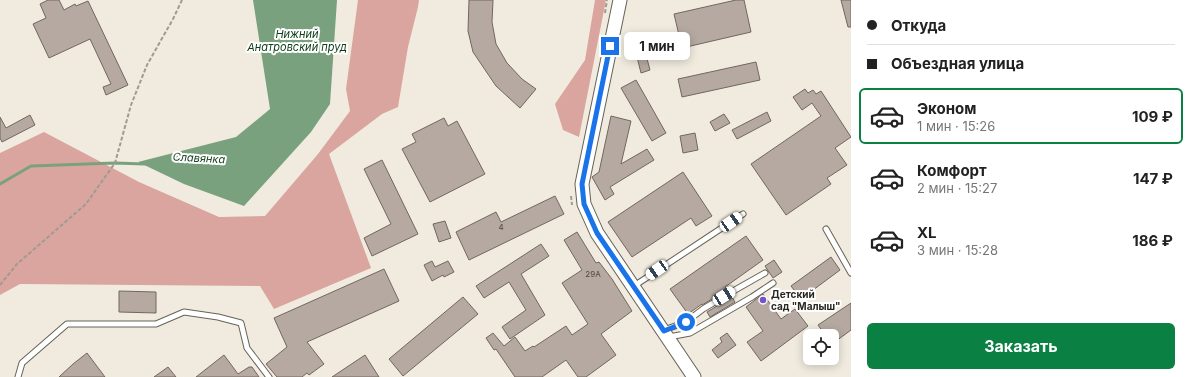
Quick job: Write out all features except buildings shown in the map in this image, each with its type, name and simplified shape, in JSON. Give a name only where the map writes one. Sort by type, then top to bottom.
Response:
[{"type":"main road","points":[[620,0],[582,184],[584,204],[597,233],[694,377]]},
{"type":"lane","points":[[633,287],[743,214]]},
{"type":"lane","points":[[826,229],[851,273]]},
{"type":"lane","points":[[666,334],[686,322],[703,309],[765,273]]},
{"type":"lane","points":[[666,334],[690,333],[746,301],[773,283]]},
{"type":"lane","points":[[18,377],[22,363],[67,324],[156,324],[184,312],[218,317],[241,323],[247,348],[269,377]]},
{"type":"path","points":[[0,285],[17,264],[86,204],[116,163],[131,105],[147,65],[182,0]]},
{"type":"shaded area","points":[[358,0],[419,0],[408,47],[398,107],[382,114],[329,154],[371,268],[274,309],[260,286],[20,284],[0,295],[0,153],[44,132],[139,182],[219,217],[265,216],[318,154],[350,111],[346,89]]},
{"type":"shaded area","points":[[595,0],[606,0],[579,137],[563,130],[555,104],[585,60]]},
{"type":"water","name":"Нижний Анатровский пруд","points":[[253,0],[337,0],[330,104],[311,132],[244,206],[184,184],[138,162],[236,137],[270,109]]},
{"type":"waterway","name":"Славянка","points":[[0,184],[31,166],[115,163],[145,164]]},
{"type":"place","name":"Детский сад \"Малыш\"","points":[[763,300]]},
{"type":"route","points":[[610,46],[582,184],[584,204],[597,233],[664,331],[686,322]]}]
